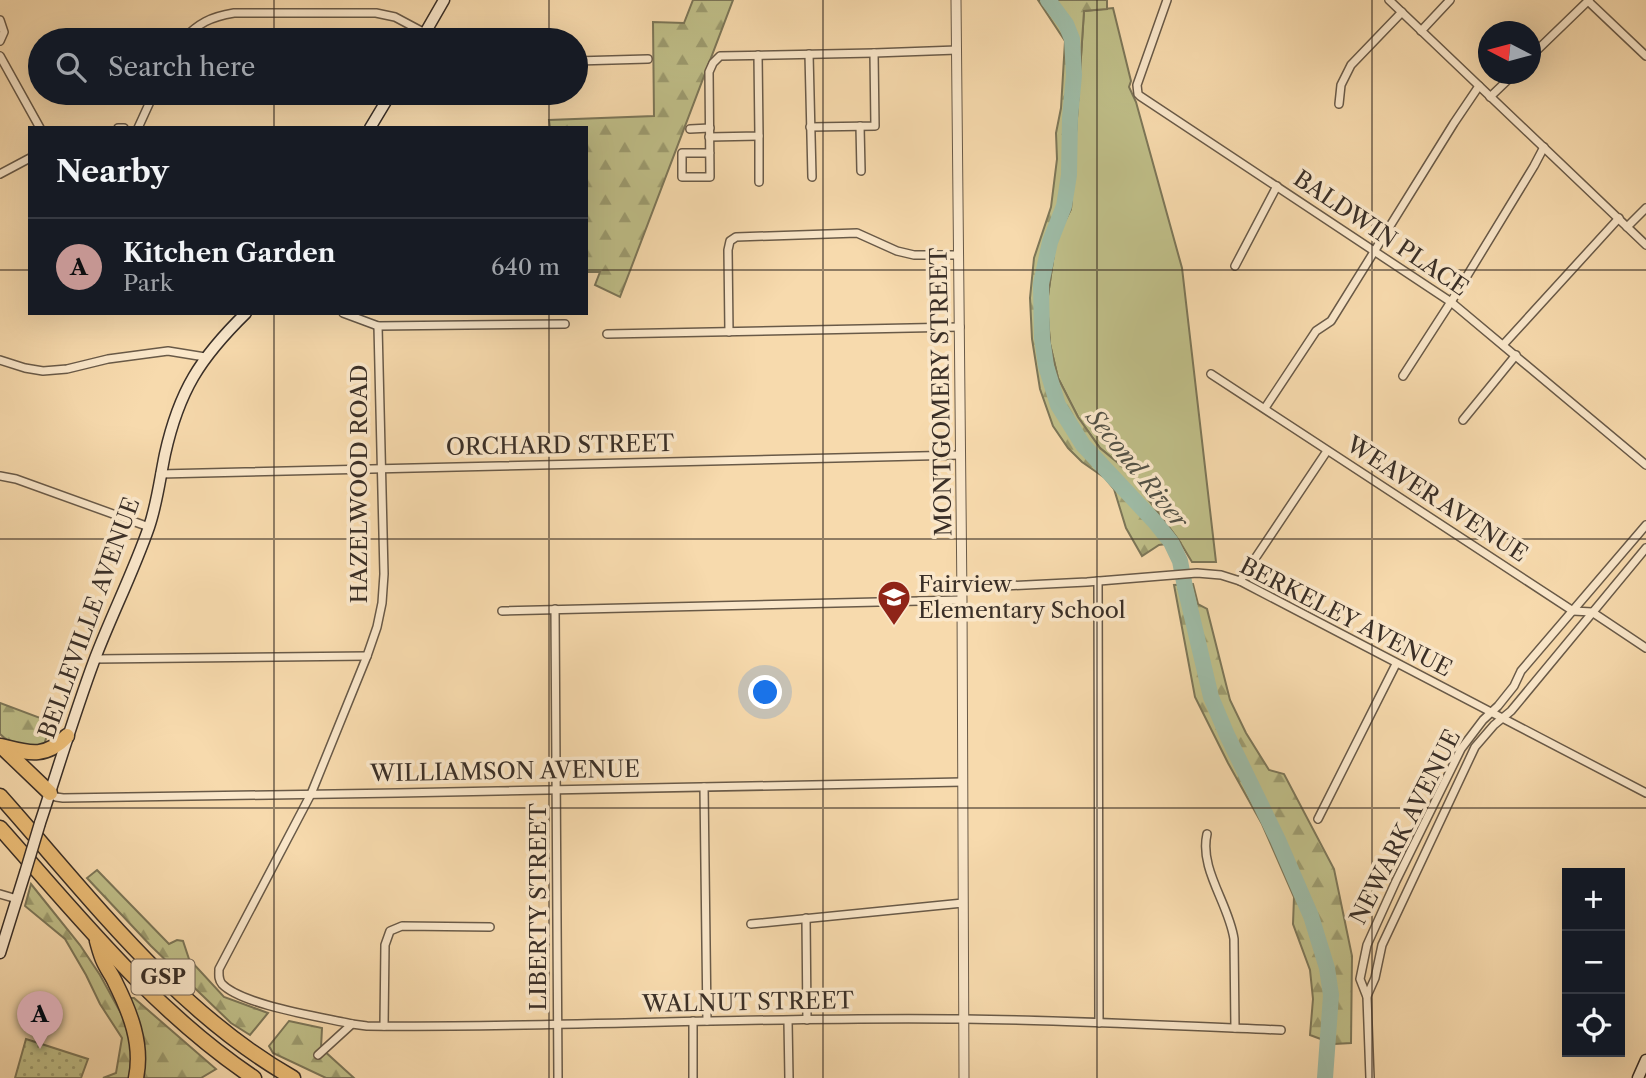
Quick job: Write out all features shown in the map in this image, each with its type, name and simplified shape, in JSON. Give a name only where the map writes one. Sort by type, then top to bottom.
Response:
[{"type":"highway","points":[[1,745],[27,753],[39,753],[59,745],[67,736]]},
{"type":"highway","points":[[1,745],[50,793]]},
{"type":"highway","name":"GSP","points":[[0,796],[168,982],[201,1013],[293,1078]]},
{"type":"highway","name":"GSP","points":[[0,828],[152,995],[187,1028],[254,1078]]},
{"type":"highway","points":[[96,936],[104,964],[132,1021],[138,1044],[136,1078]]},
{"type":"main road","points":[[428,28],[444,0]]},
{"type":"main road","points":[[371,126],[384,105]]},
{"type":"main road","name":"BELLEVILLE AVENUE","points":[[0,953],[67,736],[149,527],[176,412],[184,392],[205,357],[244,315]]},
{"type":"main road","points":[[1638,1078],[1646,1060]]},
{"type":"street","name":"MONTGOMERY STREET","points":[[956,0],[964,1078]]},
{"type":"street","name":"BALDWIN PLACE","points":[[1167,0],[1137,85],[1138,93],[1451,302],[1646,465]]},
{"type":"street","points":[[1389,0],[1646,245]]},
{"type":"street","points":[[1421,31],[1450,0]]},
{"type":"street","points":[[1541,47],[1589,1],[1646,57]]},
{"type":"street","points":[[1339,104],[1341,85],[1351,65],[1402,12]]},
{"type":"street","points":[[195,28],[216,16],[234,13],[376,13],[395,17],[410,28]]},
{"type":"street","points":[[0,20],[4,32],[0,41]]},
{"type":"street","points":[[710,153],[682,153],[682,177],[710,177],[710,153],[709,132],[709,72],[720,56],[957,50]]},
{"type":"street","points":[[810,127],[875,126],[874,53]]},
{"type":"street","points":[[809,54],[812,177]]},
{"type":"street","points":[[758,55],[759,182]]},
{"type":"street","points":[[0,56],[39,126]]},
{"type":"street","points":[[588,61],[648,59]]},
{"type":"street","points":[[1490,97],[1504,84]]},
{"type":"street","points":[[1265,408],[1316,331],[1331,321],[1479,86]]},
{"type":"street","points":[[139,126],[149,105]]},
{"type":"street","points":[[860,127],[861,170]]},
{"type":"street","points":[[690,129],[758,136]]},
{"type":"street","points":[[1403,376],[1544,147]]},
{"type":"street","points":[[0,174],[28,159]]},
{"type":"street","points":[[1235,266],[1277,186]]},
{"type":"street","points":[[1627,227],[1646,208]]},
{"type":"street","points":[[1503,345],[1619,218]]},
{"type":"street","points":[[729,332],[728,250],[730,241],[736,237],[857,233],[914,255],[959,255]]},
{"type":"street","points":[[348,315],[378,326],[515,320],[565,324]]},
{"type":"street","name":"HAZELWOOD ROAD","points":[[222,984],[218,977],[219,969],[312,794],[368,656],[377,627],[384,574],[378,326]]},
{"type":"street","points":[[607,334],[960,327]]},
{"type":"street","points":[[0,360],[43,371],[168,351],[205,357]]},
{"type":"street","points":[[1463,420],[1516,355]]},
{"type":"street","name":"WEAVER AVENUE","points":[[1211,374],[1573,611]]},
{"type":"street","points":[[1240,581],[1327,451]]},
{"type":"street","name":"ORCHARD STREET","points":[[160,474],[961,455]]},
{"type":"street","points":[[0,476],[16,479],[149,527]]},
{"type":"street","name":"NEWARK AVENUE","points":[[1370,1078],[1367,997],[1360,979],[1367,945],[1395,881],[1461,749],[1483,719],[1514,686],[1521,671],[1646,525]]},
{"type":"street","name":"NEWARK AVENUE","points":[[1367,997],[1375,978],[1382,945],[1475,747],[1511,711],[1646,548]]},
{"type":"street","name":"BERKELEY AVENUE","points":[[962,588],[1197,573],[1221,575],[1240,581],[1646,793]]},
{"type":"street","points":[[1098,581],[1099,1023]]},
{"type":"street","points":[[502,611],[962,600]]},
{"type":"street","name":"LIBERTY STREET","points":[[555,609],[558,1078]]},
{"type":"street","points":[[1573,611],[1592,612],[1646,648]]},
{"type":"street","points":[[95,659],[368,656]]},
{"type":"street","points":[[1318,819],[1396,664]]},
{"type":"street","name":"WILLIAMSON AVENUE","points":[[50,793],[64,798],[963,782]]},
{"type":"street","points":[[704,787],[707,1021]]},
{"type":"street","points":[[1207,834],[1206,859],[1232,926],[1234,939],[1235,1028]]},
{"type":"street","points":[[0,894],[17,899]]},
{"type":"street","points":[[751,923],[963,903]]},
{"type":"street","points":[[806,918],[807,1020]]},
{"type":"street","points":[[384,1026],[385,945],[390,932],[402,926],[490,927]]},
{"type":"street","name":"WALNUT STREET","points":[[222,984],[256,1002],[352,1024],[384,1026],[963,1019],[1282,1030]]},
{"type":"street","points":[[693,1021],[693,1078]]},
{"type":"street","points":[[788,1021],[789,1078]]},
{"type":"street","points":[[318,1055],[352,1024]]},
{"type":"green space","points":[[693,0],[733,0],[620,297],[595,285],[600,272],[588,272],[588,126],[550,126],[549,120],[654,116],[653,22],[684,23]]},
{"type":"green space","points":[[1038,0],[1107,0],[1107,9],[1084,11],[1071,209],[1056,239],[1047,303],[1050,344],[1058,378],[1078,417],[1100,448],[1135,477],[1180,542],[1159,545],[1142,556],[1126,528],[1114,489],[1105,478],[1068,448],[1053,426],[1040,389],[1032,339],[1030,298],[1034,258],[1051,207],[1065,41]]},
{"type":"green space","points":[[1113,8],[1131,81],[1129,87],[1136,102],[1182,268],[1216,562],[1192,562],[1135,477],[1100,448],[1078,417],[1058,378],[1050,344],[1047,303],[1056,239],[1071,209],[1084,11]]},
{"type":"green space","points":[[1193,584],[1198,604],[1207,609],[1230,700],[1246,733],[1269,770],[1284,774],[1334,869],[1352,956],[1351,1043],[1334,1044],[1310,1035],[1313,999],[1310,970],[1293,924],[1294,897],[1262,824],[1195,697],[1174,585]]},
{"type":"green space","points":[[0,703],[51,722],[44,745],[20,746],[0,734]]},
{"type":"green space","points":[[97,870],[169,944],[177,940],[183,941],[189,959],[224,997],[268,1013],[250,1035],[231,1023],[151,946],[87,878]]},
{"type":"green space","points":[[31,884],[80,945],[123,1017],[134,1053],[129,1078],[103,1078],[116,1073],[122,1038],[100,1004],[65,939],[25,906]]},
{"type":"green space","points":[[127,998],[134,998],[216,1069],[201,1078],[141,1078]]},
{"type":"green space","points":[[289,1021],[322,1028],[321,1048],[354,1078],[326,1078],[273,1053],[269,1046]]},
{"type":"green space","points":[[26,1039],[88,1059],[81,1078],[15,1078]]},
{"type":"waterway","name":"Second River","points":[[1048,0],[1066,24],[1072,39],[1074,75],[1069,175],[1064,206],[1050,242],[1041,284],[1042,338],[1046,366],[1058,405],[1083,445],[1155,522],[1171,542],[1180,561],[1211,697],[1311,916],[1327,968],[1331,995],[1325,1078]]},
{"type":"place","name":"Fairview Elementary School","points":[[894,627]]},
{"type":"place","name":"Kitchen Garden","points":[[40,1049]]}]
